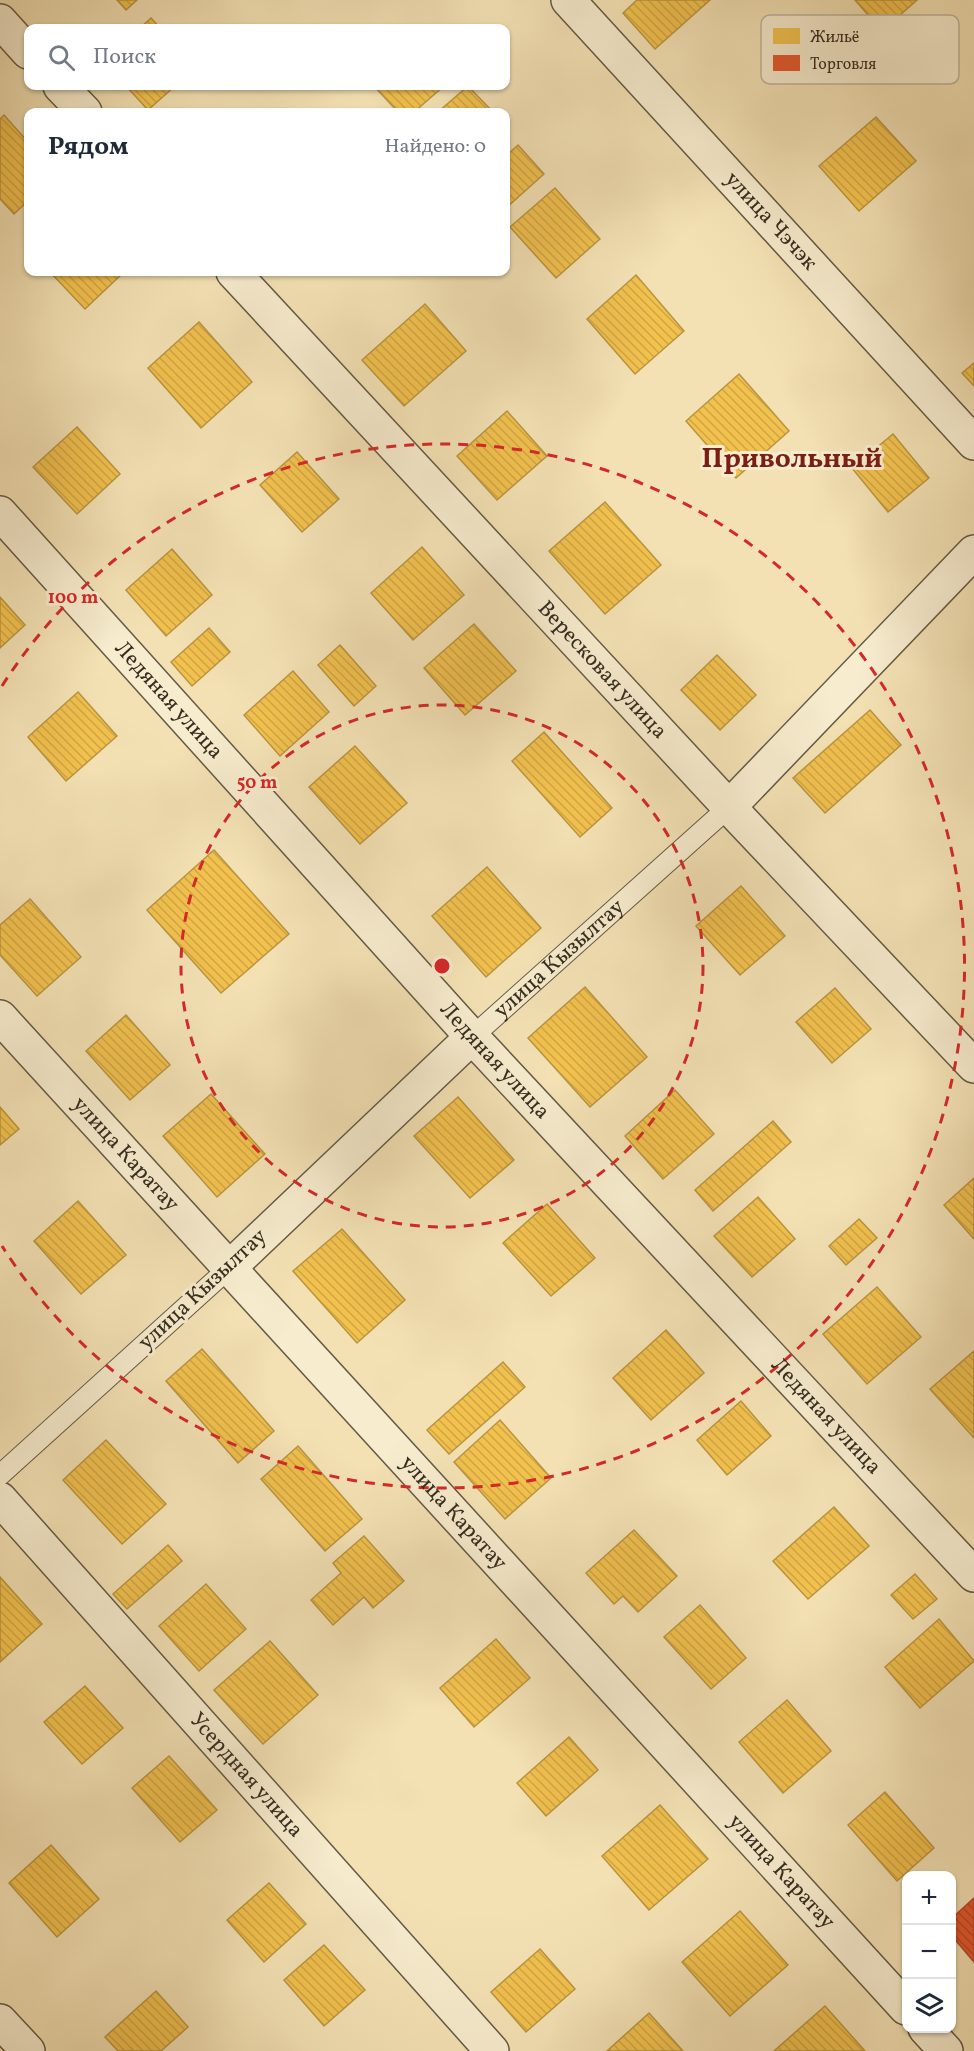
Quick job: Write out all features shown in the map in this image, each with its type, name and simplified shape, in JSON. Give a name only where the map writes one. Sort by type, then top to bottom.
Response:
[{"type":"street","name":"улица Чэчэк","points":[[568,0],[974,443]]},
{"type":"street","points":[[0,21],[24,48]]},
{"type":"street","points":[[64,90],[81,108]]},
{"type":"street","name":"Вересковая улица","points":[[237,276],[729,807],[974,1066]]},
{"type":"street","name":"Ледяная улица","points":[[0,513],[472,1037],[974,1575]]},
{"type":"street","name":"улица Кызылтау","points":[[729,807],[974,552]]},
{"type":"street","name":"улица Каратау","points":[[0,1017],[902,2004]]},
{"type":"street","name":"улица Кызылтау","points":[[229,1268],[472,1037]]},
{"type":"street","name":"Усердная улица","points":[[0,1499],[492,2051]]},
{"type":"street","points":[[0,2021],[28,2051]]},
{"type":"street","points":[[930,2033],[946,2051]]},
{"type":"lane","name":"улица Кызылтау","points":[[472,1037],[729,807]]},
{"type":"lane","name":"улица Кызылтау","points":[[0,1476],[229,1268]]},
{"type":"building: Жильё","points":[[117,0],[137,0],[126,10]]},
{"type":"building: Жильё","points":[[637,0],[710,0],[655,49],[623,13]]},
{"type":"building: Жильё","points":[[855,0],[917,0],[900,15],[868,15]]},
{"type":"building: Жильё","points":[[151,18],[156,24],[144,24]]},
{"type":"building: Жильё","points":[[130,90],[170,90],[150,108],[146,108]]},
{"type":"building: Жильё","points":[[378,90],[439,90],[419,108],[394,108]]},
{"type":"building: Жильё","points":[[463,90],[472,90],[489,108],[443,108]]},
{"type":"building: Жильё","points":[[4,115],[24,138],[24,205],[14,214],[0,199],[0,119]]},
{"type":"building: Жильё","points":[[876,117],[916,161],[859,211],[819,166]]},
{"type":"building: Жильё","points":[[518,145],[544,174],[510,204],[510,152]]},
{"type":"building: Жильё","points":[[555,188],[600,239],[556,278],[510,227]]},
{"type":"building: Жильё","points":[[636,275],[684,331],[635,374],[587,319]]},
{"type":"building: Жильё","points":[[54,276],[120,276],[85,309]]},
{"type":"building: Жильё","points":[[425,304],[466,351],[404,406],[362,360]]},
{"type":"building: Жильё","points":[[199,322],[252,382],[201,428],[148,368]]},
{"type":"building: Жильё","points":[[974,363],[974,386],[962,373]]},
{"type":"building: Жильё","points":[[739,374],[789,431],[736,478],[686,421]]},
{"type":"building: Жильё","points":[[507,411],[547,456],[497,500],[457,456]]},
{"type":"building: Жильё","points":[[77,427],[120,474],[77,514],[33,467]]},
{"type":"building: Жильё","points":[[893,434],[929,478],[888,512],[852,468]]},
{"type":"building: Жильё","points":[[297,452],[339,499],[302,532],[260,485]]},
{"type":"building: Жильё","points":[[605,502],[661,565],[605,614],[549,551]]},
{"type":"building: Жильё","points":[[422,547],[464,595],[413,640],[371,593]]},
{"type":"building: Жильё","points":[[172,549],[212,595],[166,636],[126,590]]},
{"type":"building: Жильё","points":[[0,597],[25,625],[0,648]]},
{"type":"building: Жильё","points":[[474,624],[516,671],[465,715],[424,668]]},
{"type":"building: Жильё","points":[[209,628],[230,652],[192,686],[171,662]]},
{"type":"building: Жильё","points":[[340,645],[376,686],[354,706],[318,665]]},
{"type":"building: Жильё","points":[[717,655],[756,695],[720,730],[681,690]]},
{"type":"building: Жильё","points":[[293,671],[329,712],[280,756],[244,715]]},
{"type":"building: Жильё","points":[[78,692],[117,736],[66,781],[28,737]]},
{"type":"building: Жильё","points":[[870,710],[901,745],[825,813],[793,778]]},
{"type":"building: Жильё","points":[[544,732],[612,808],[580,837],[512,761]]},
{"type":"building: Жильё","points":[[355,746],[407,803],[360,844],[309,787]]},
{"type":"building: Жильё","points":[[214,850],[289,934],[221,993],[147,910]]},
{"type":"building: Жильё","points":[[487,867],[541,928],[486,977],[432,916]]},
{"type":"building: Жильё","points":[[741,886],[785,936],[740,975],[696,926]]},
{"type":"building: Жильё","points":[[30,899],[81,957],[37,996],[0,955],[0,925]]},
{"type":"building: Жильё","points":[[585,987],[647,1057],[590,1107],[528,1038]]},
{"type":"building: Жильё","points":[[835,988],[871,1029],[832,1063],[796,1022]]},
{"type":"building: Жильё","points":[[126,1015],[170,1065],[130,1100],[86,1051]]},
{"type":"building: Жильё","points":[[675,1090],[714,1134],[663,1179],[625,1136]]},
{"type":"building: Жильё","points":[[211,1094],[265,1154],[217,1197],[163,1136]]},
{"type":"building: Жильё","points":[[458,1097],[514,1160],[470,1198],[414,1136]]},
{"type":"building: Жильё","points":[[0,1107],[19,1129],[0,1145]]},
{"type":"building: Жильё","points":[[773,1121],[791,1142],[713,1211],[695,1190]]},
{"type":"building: Жильё","points":[[974,1178],[974,1239],[944,1205]]},
{"type":"building: Жильё","points":[[758,1197],[795,1239],[752,1277],[714,1236]]},
{"type":"building: Жильё","points":[[78,1201],[126,1255],[81,1294],[34,1241]]},
{"type":"building: Жильё","points":[[547,1204],[595,1258],[551,1296],[503,1243]]},
{"type":"building: Жильё","points":[[859,1219],[877,1238],[846,1265],[829,1246]]},
{"type":"building: Жильё","points":[[342,1229],[405,1300],[357,1343],[293,1271]]},
{"type":"building: Жильё","points":[[877,1287],[921,1337],[867,1384],[823,1334]]},
{"type":"building: Жильё","points":[[666,1330],[704,1373],[651,1420],[613,1378]]},
{"type":"building: Жильё","points":[[202,1349],[274,1431],[238,1463],[166,1381]]},
{"type":"building: Жильё","points":[[974,1351],[974,1438],[930,1389]]},
{"type":"building: Жильё","points":[[503,1362],[525,1387],[449,1454],[427,1430]]},
{"type":"building: Жильё","points":[[741,1401],[771,1436],[727,1475],[697,1440]]},
{"type":"building: Жильё","points":[[500,1420],[551,1478],[505,1519],[454,1462]]},
{"type":"building: Жильё","points":[[106,1440],[166,1504],[122,1544],[63,1480]]},
{"type":"building: Жильё","points":[[298,1446],[362,1519],[325,1551],[261,1479]]},
{"type":"building: Жильё","points":[[834,1507],[869,1546],[808,1599],[773,1561]]},
{"type":"building: Жильё","points":[[634,1530],[677,1576],[638,1612],[623,1596],[614,1604],[586,1573]]},
{"type":"building: Жильё","points":[[364,1536],[404,1581],[373,1608],[364,1597],[333,1625],[311,1600],[341,1573],[333,1563]]},
{"type":"building: Жильё","points":[[168,1545],[182,1561],[127,1609],[113,1594]]},
{"type":"building: Жильё","points":[[915,1574],[937,1599],[913,1619],[891,1595]]},
{"type":"building: Жильё","points":[[0,1577],[42,1624],[0,1662]]},
{"type":"building: Жильё","points":[[206,1584],[246,1629],[199,1671],[159,1626]]},
{"type":"building: Жильё","points":[[700,1605],[746,1658],[711,1689],[664,1637]]},
{"type":"building: Жильё","points":[[939,1619],[974,1661],[920,1708],[885,1667]]},
{"type":"building: Жильё","points":[[496,1639],[530,1678],[474,1727],[440,1688]]},
{"type":"building: Жильё","points":[[270,1641],[318,1695],[263,1744],[214,1690]]},
{"type":"building: Жильё","points":[[85,1686],[123,1728],[82,1764],[44,1722]]},
{"type":"building: Жильё","points":[[787,1700],[831,1751],[783,1793],[739,1742]]},
{"type":"building: Жильё","points":[[569,1737],[598,1770],[546,1816],[517,1783]]},
{"type":"building: Жильё","points":[[169,1756],[217,1810],[180,1842],[132,1788]]},
{"type":"building: Жильё","points":[[885,1792],[934,1848],[908,1871],[902,1871],[902,1877],[897,1881],[848,1825]]},
{"type":"building: Жильё","points":[[660,1805],[708,1859],[649,1910],[602,1856]]},
{"type":"building: Жильё","points":[[51,1845],[99,1899],[57,1937],[9,1883]]},
{"type":"building: Жильё","points":[[269,1883],[306,1924],[264,1962],[227,1920]]},
{"type":"building: Жильё","points":[[740,1911],[788,1965],[730,2016],[682,1962]]},
{"type":"building: Жильё","points":[[324,1945],[365,1990],[324,2026],[284,1980]]},
{"type":"building: Жильё","points":[[540,1949],[575,1989],[526,2032],[491,1992]]},
{"type":"building: Жильё","points":[[156,1991],[188,2027],[161,2051],[118,2051],[105,2037]]},
{"type":"building: Жильё","points":[[825,2006],[865,2051],[774,2051]]},
{"type":"building: Жильё","points":[[649,2013],[683,2051],[607,2051]]},
{"type":"building: Торговля","points":[[974,1898],[974,1962],[956,1941],[956,1914]]},
{"type":"district","name":"Привольный","points":[[792,459]]}]
